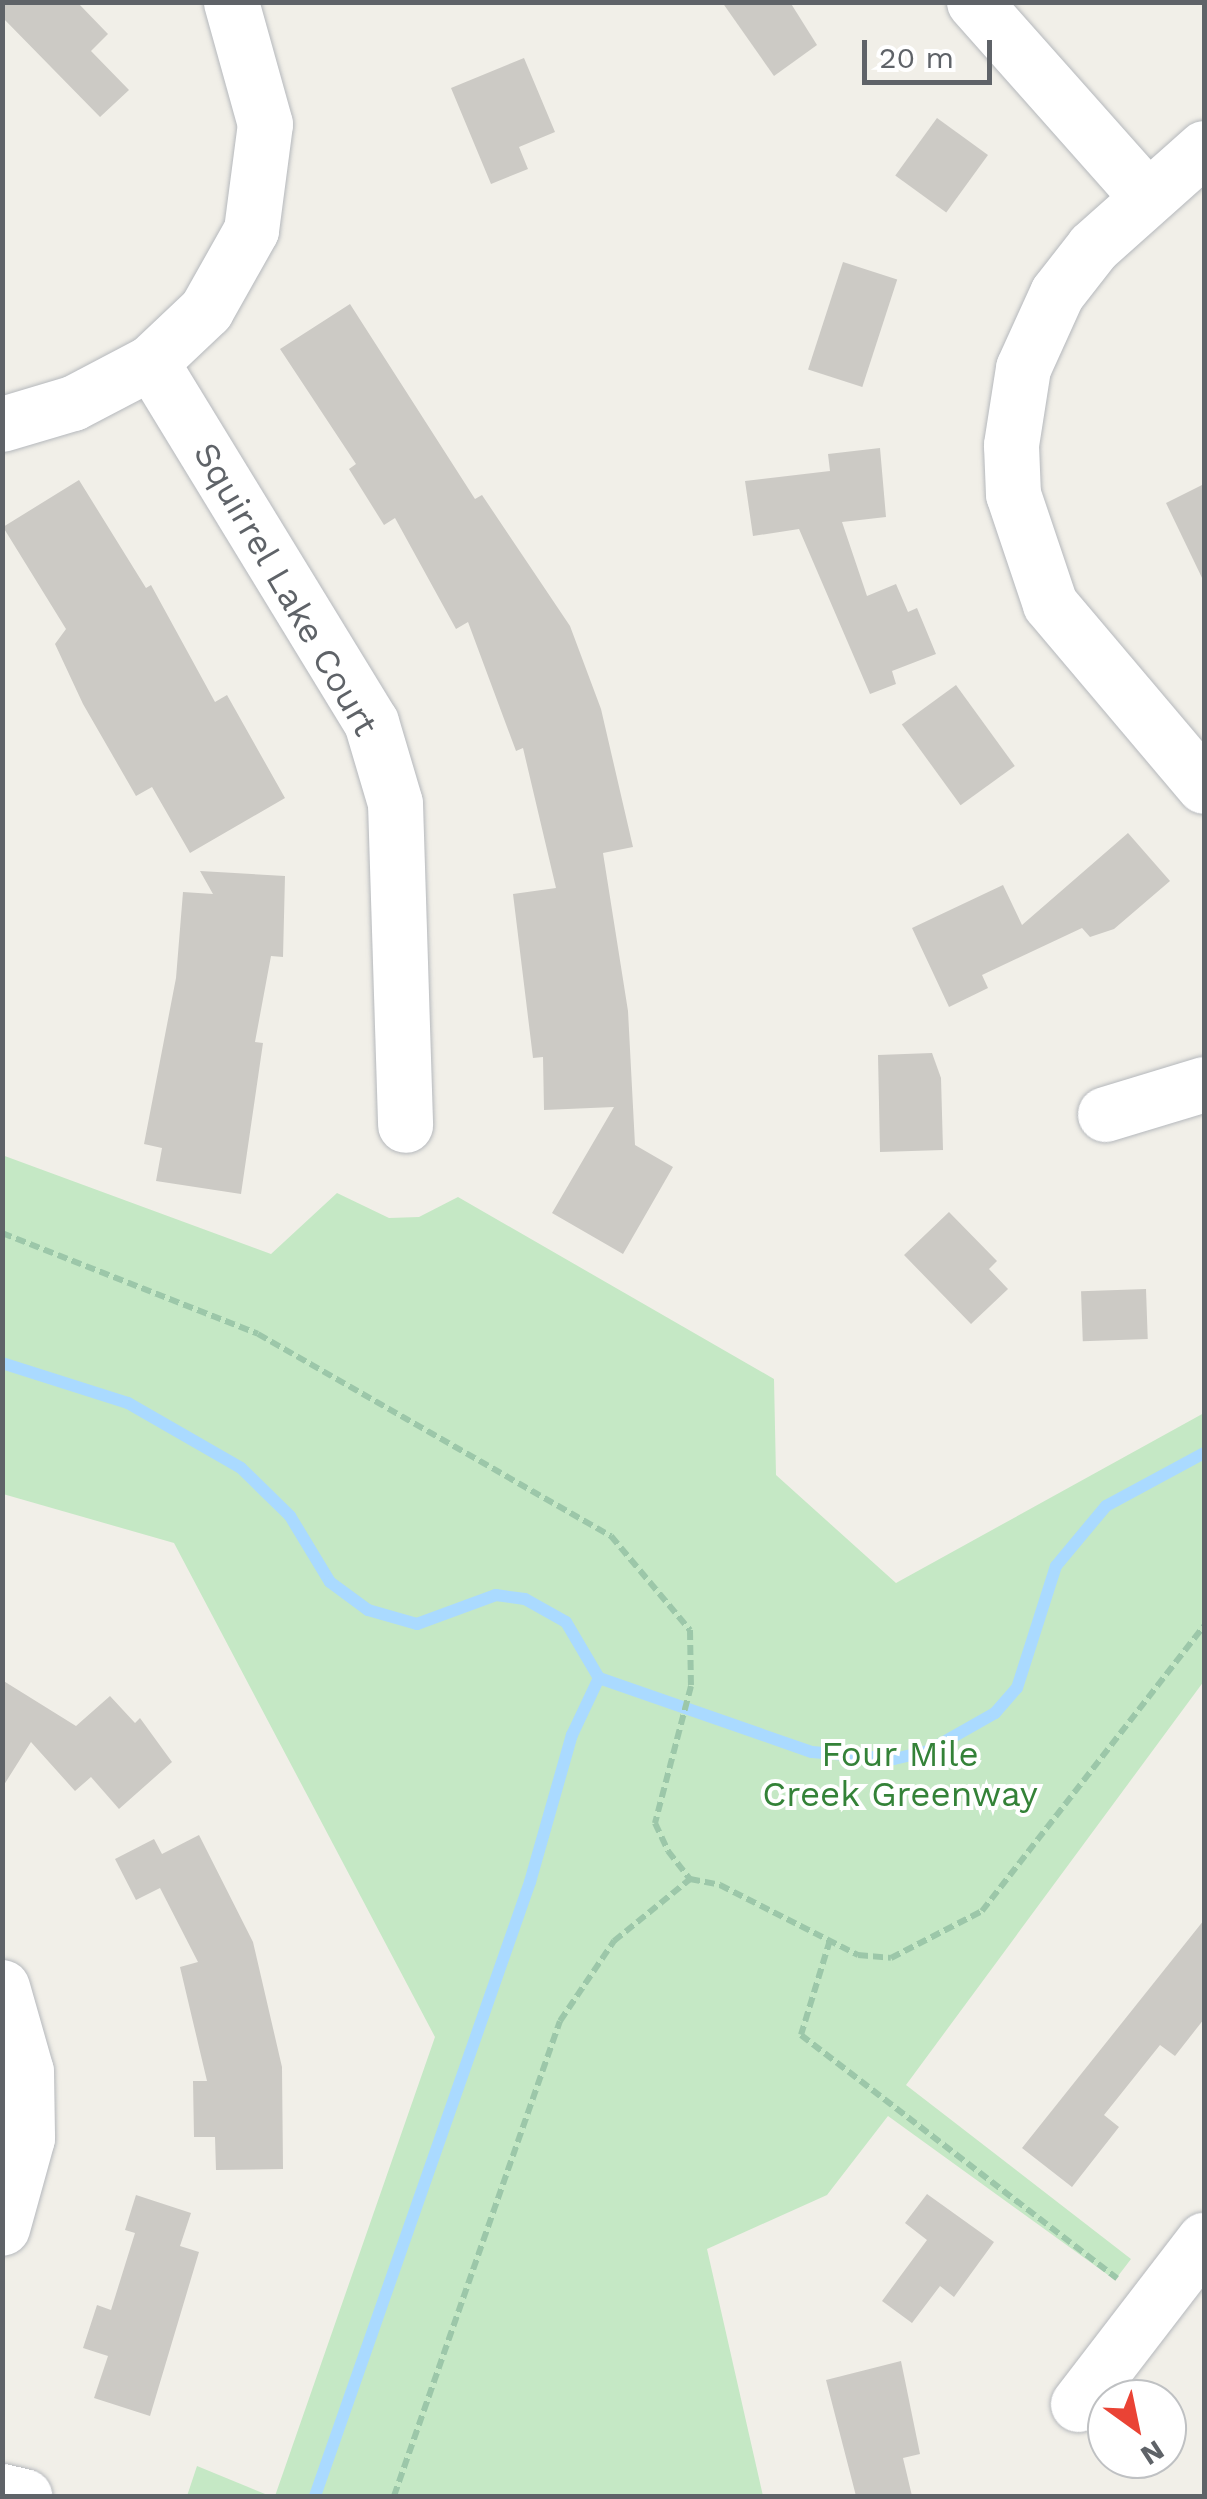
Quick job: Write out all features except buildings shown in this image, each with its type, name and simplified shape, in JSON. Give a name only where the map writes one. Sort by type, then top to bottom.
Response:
[{"type":"street","points":[[2,424],[73,403],[151,362],[206,310],[251,230],[265,124],[231,2]]},
{"type":"street","points":[[974,2],[1147,197]]},
{"type":"street","points":[[1204,148],[1147,197],[1057,294],[1023,368],[1013,494],[1050,604],[1204,786]]},
{"type":"street","name":"Squirrel Lake Court","points":[[151,362],[371,722],[394,803],[405,1126]]},
{"type":"street","points":[[1106,1114],[1204,1084]]},
{"type":"street","points":[[2,1987],[26,2070],[27,2138],[2,2228]]},
{"type":"street","points":[[1078,2404],[1204,2240]]},
{"type":"street","points":[[2,2492],[24,2496]]},
{"type":"path","points":[[2,1233],[258,1334],[611,1536],[690,1630],[691,1686],[655,1823],[690,1878],[720,1885],[858,1955],[891,1958],[982,1911],[1204,1626]]},
{"type":"path","points":[[394,2496],[560,2021],[602,1955],[690,1878]]},
{"type":"path","points":[[830,1940],[801,2035],[1154,2306]]},
{"type":"green space","name":"Four Mile Creek Greenway","points":[[2,1155],[271,1254],[337,1193],[389,1218],[419,1217],[458,1197],[774,1379],[776,1475],[896,1583],[1204,1413],[1204,1681],[906,2085],[1131,2259],[1115,2280],[888,2116],[827,2195],[707,2249],[763,2496],[275,2496],[435,2037],[174,1543],[3,1494]]},
{"type":"green space","points":[[197,2466],[270,2496],[187,2496]]},
{"type":"waterway","points":[[2,1363],[128,1403],[241,1468],[290,1516],[330,1582],[368,1610],[417,1624],[496,1595],[525,1599],[566,1622],[599,1678],[812,1752],[894,1759],[928,1751],[995,1713],[1017,1688],[1056,1566],[1106,1506],[1204,1453]]},
{"type":"waterway","points":[[315,2496],[530,1882],[572,1735],[599,1678]]}]
